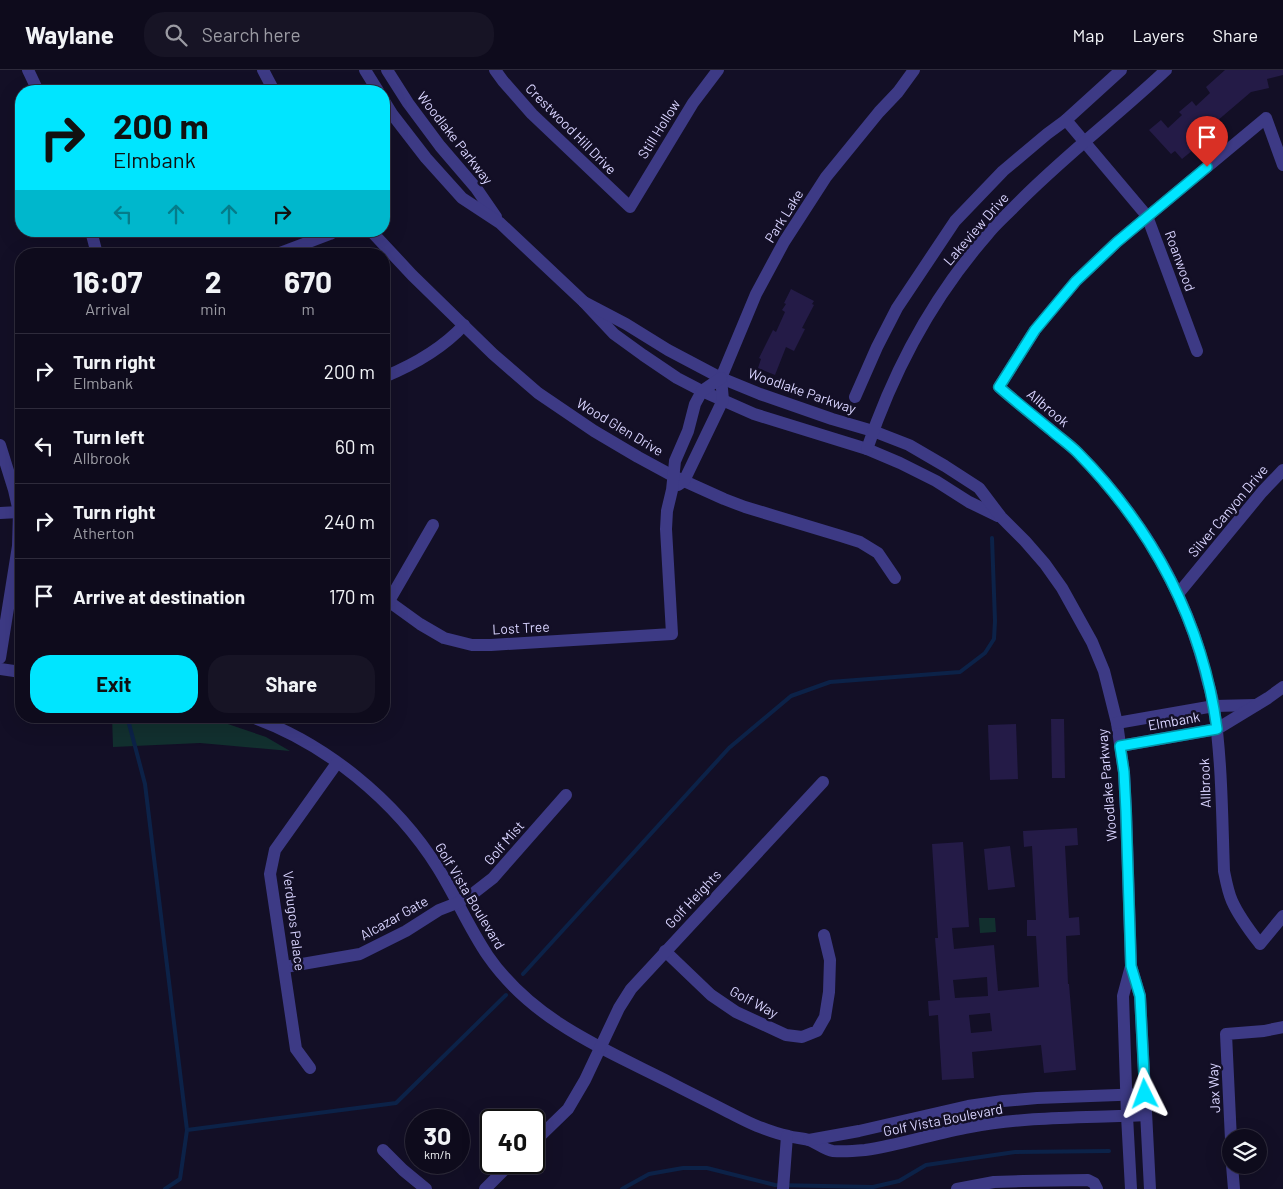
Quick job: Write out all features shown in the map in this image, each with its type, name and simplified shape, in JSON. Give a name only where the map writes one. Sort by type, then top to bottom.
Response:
[{"type":"street","points":[[28,70],[35,85]]},
{"type":"street","points":[[263,70],[270,85]]},
{"type":"street","points":[[365,70],[374,85]]},
{"type":"street","name":"Woodlake Parkway","points":[[388,70],[408,103],[440,146],[476,188],[500,223]]},
{"type":"street","name":"Crestwood Hill Drive","points":[[495,70],[532,114],[630,206]]},
{"type":"street","name":"Still Hollow","points":[[630,206],[693,103],[718,70]]},
{"type":"street","name":"Park Lake","points":[[723,400],[721,378],[756,294],[784,242],[826,177],[879,112],[898,92],[914,70]]},
{"type":"street","points":[[855,397],[897,308],[955,221],[1004,171],[1066,120],[1121,70]]},
{"type":"street","name":"Lakeview Drive","points":[[867,449],[898,373],[941,294],[987,235],[1033,187],[1166,70]]},
{"type":"street","name":"Woodlake Parkway","points":[[390,111],[426,158],[462,198],[500,223],[584,302],[614,334],[677,378],[754,414],[867,449],[900,463],[929,477],[969,502],[1001,517]]},
{"type":"street","points":[[1147,216],[1266,118],[1283,165]]},
{"type":"street","name":"Roanwood","points":[[1066,120],[1147,216],[1197,351]]},
{"type":"street","name":"Allbrook","points":[[1147,216],[1076,281],[1035,330],[999,387],[1076,451],[1107,484],[1134,517],[1152,544],[1178,594],[1202,656],[1214,706],[1220,759],[1224,871],[1232,901],[1260,944],[1283,916]]},
{"type":"street","points":[[292,248],[322,237]]},
{"type":"street","name":"Wood Glen Drive","points":[[377,237],[387,248]]},
{"type":"street","name":"Wood Glen Drive","points":[[390,251],[493,354],[538,393],[594,431],[638,458],[724,499],[860,542],[878,553],[895,578]]},
{"type":"street","name":"Woodlake Parkway","points":[[584,302],[721,378],[769,397],[873,431],[909,445],[945,466],[979,488],[1001,517],[1026,541],[1062,588],[1092,642],[1104,671],[1117,723],[1124,772],[1131,966],[1140,996],[1150,1189]]},
{"type":"street","points":[[390,374],[434,351],[464,325]]},
{"type":"street","points":[[678,478],[675,460],[688,431],[695,404],[702,391],[721,378]]},
{"type":"street","points":[[678,478],[705,438],[723,400]]},
{"type":"street","points":[[688,431],[705,438]]},
{"type":"street","points":[[0,445],[15,494]]},
{"type":"street","name":"Silver Canyon Drive","points":[[1178,594],[1262,492],[1283,470]]},
{"type":"street","name":"Lost Tree","points":[[390,602],[431,631],[452,640],[472,645],[672,634],[666,529],[667,511],[672,490],[678,478]]},
{"type":"street","points":[[0,514],[15,512]]},
{"type":"street","points":[[390,595],[434,525]]},
{"type":"street","points":[[0,658],[15,565]]},
{"type":"street","points":[[0,669],[15,671]]},
{"type":"street","name":"Elmbank","points":[[1120,746],[1217,729],[1283,687]]},
{"type":"street","name":"Elmbank","points":[[1117,723],[1214,706],[1256,705]]},
{"type":"street","name":"Golf Vista Boulevard","points":[[266,723],[284,730],[317,749],[355,775],[386,803],[426,849],[490,958],[507,980],[527,1000],[548,1017],[581,1038],[754,1125],[787,1136],[809,1140],[831,1151],[854,1151],[883,1147],[968,1127],[1002,1122],[1146,1115]]},
{"type":"street","name":"Verdugos Palace","points":[[310,1068],[296,1049],[270,874],[275,850],[336,763]]},
{"type":"street","name":"Golf Heights","points":[[545,1131],[568,1109],[585,1080],[619,1008],[631,989],[823,782]]},
{"type":"street","name":"Golf Mist","points":[[458,903],[493,878],[566,795]]},
{"type":"street","name":"Alcazar Gate","points":[[285,967],[360,954],[406,931],[439,910],[458,903]]},
{"type":"street","name":"Golf Way","points":[[665,951],[711,995],[736,1012],[786,1035],[802,1037],[817,1031],[825,1017],[829,992],[830,960],[824,935]]},
{"type":"street","name":"Woodlake Parkway","points":[[1131,966],[1123,996],[1131,1189]]},
{"type":"street","name":"Jax Way","points":[[1230,1129],[1226,1034],[1264,1031],[1283,1027]]},
{"type":"street","name":"Golf Vista Boulevard","points":[[809,1140],[859,1131],[968,1106],[1037,1098],[1145,1094]]},
{"type":"street","points":[[783,1189],[787,1136]]},
{"type":"street","points":[[383,1150],[426,1189]]},
{"type":"street","points":[[484,1189],[500,1174]]},
{"type":"street","points":[[1233,1174],[1234,1189]]},
{"type":"street","points":[[956,1189],[994,1182],[1088,1180],[1097,1189]]},
{"type":"green space","points":[[112,723],[225,723],[266,737],[290,751],[200,743],[113,747]]},
{"type":"green space","points":[[979,918],[995,918],[996,932],[980,933]]},
{"type":"building","points":[[1225,70],[1283,70],[1283,75],[1267,79],[1269,88],[1251,92],[1217,121],[1221,127],[1182,159],[1175,151],[1171,154],[1149,130],[1161,120],[1168,128],[1182,115],[1179,112],[1192,101],[1196,106],[1210,93],[1206,87]]},
{"type":"building","points":[[791,289],[814,301],[812,304],[814,305],[802,328],[805,329],[794,351],[786,347],[775,375],[758,368],[761,359],[759,358],[773,330],[776,332],[785,312],[782,310],[786,304],[784,303]]},
{"type":"building","points":[[1051,719],[1064,719],[1065,778],[1052,778]]},
{"type":"building","points":[[1016,724],[1018,779],[990,780],[988,725]]},
{"type":"building","points":[[1077,828],[1078,845],[1065,846],[1069,918],[1079,917],[1080,935],[1066,936],[1068,984],[1076,1070],[1044,1073],[1041,1045],[972,1052],[974,1078],[942,1080],[938,1015],[929,1016],[928,1001],[940,1000],[935,938],[938,938],[932,844],[963,842],[969,927],[952,928],[954,949],[994,945],[998,991],[1039,987],[1036,936],[1027,936],[1027,920],[1036,920],[1032,846],[1024,847],[1023,831]],"holes":[[[987,977],[988,996],[955,998],[953,980]],[[990,1013],[992,1031],[971,1033],[969,1015]]]},
{"type":"building","points":[[1010,846],[1015,887],[988,890],[984,849]]},
{"type":"waterway","points":[[523,974],[729,748],[791,696],[830,682],[960,672],[985,653],[994,639],[992,538]]},
{"type":"waterway","points":[[129,723],[145,784],[187,1130]]},
{"type":"waterway","points":[[165,1189],[180,1179],[187,1130],[396,1103],[506,995]]},
{"type":"waterway","points":[[622,1189],[649,1174],[683,1168],[707,1168],[775,1185],[873,1187],[899,1181],[926,1165],[1015,1152],[1109,1151]]},
{"type":"route","points":[[1145,1094],[1140,996],[1131,966],[1126,811],[1124,772],[1120,746],[1217,729],[1214,706],[1202,656],[1178,594],[1152,544],[1134,517],[1107,484],[1076,451],[999,387],[1035,330],[1076,281],[1117,242],[1207,167]]}]
